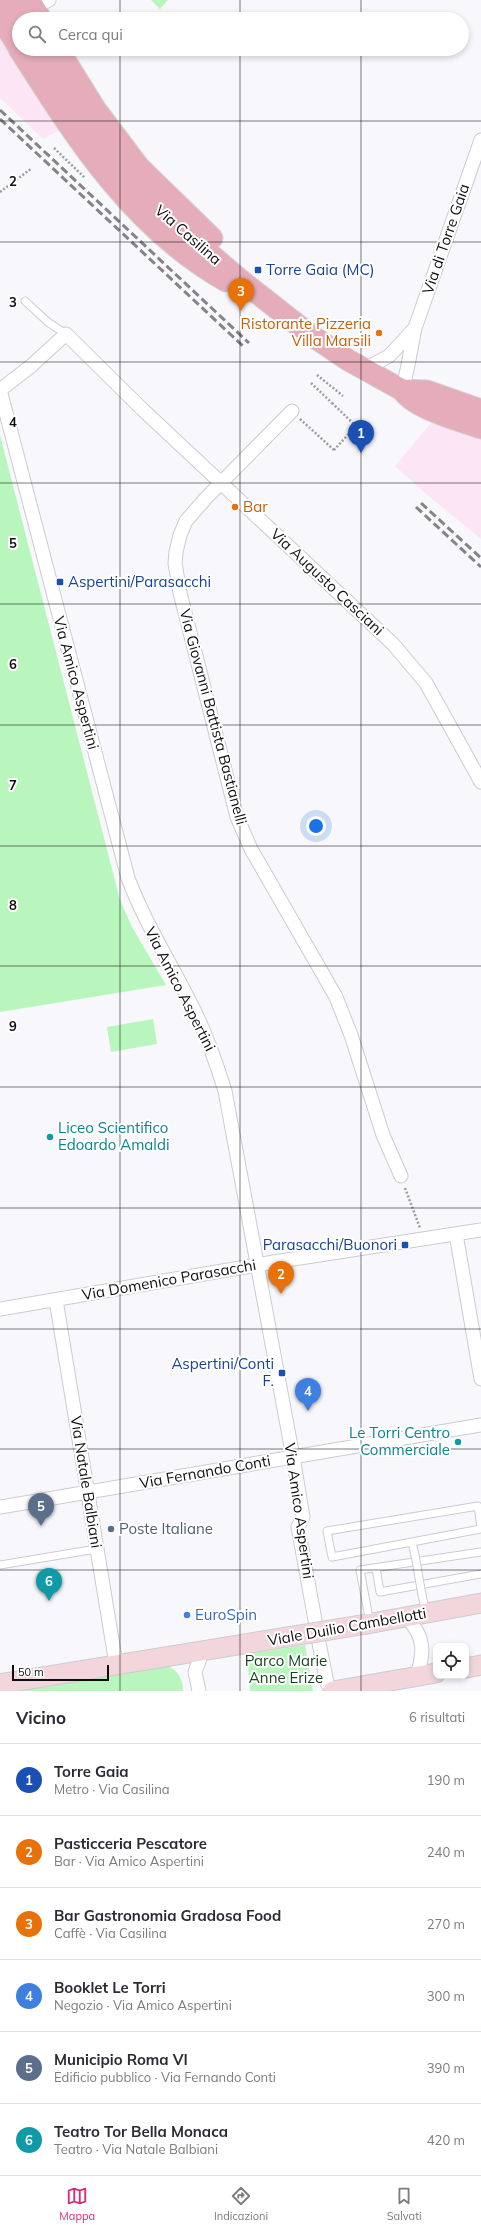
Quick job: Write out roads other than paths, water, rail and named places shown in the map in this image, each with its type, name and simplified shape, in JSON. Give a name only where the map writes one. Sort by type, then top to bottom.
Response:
[{"type":"main road","points":[[7,0],[34,9]]},
{"type":"main road","points":[[0,18],[12,38]]},
{"type":"main road","points":[[24,56],[81,145],[130,204],[162,235],[200,264],[277,310]]},
{"type":"main road","name":"Via Casilina","points":[[42,56],[77,110],[121,170],[148,199],[187,234],[277,310],[322,342],[402,390],[408,397],[419,404],[481,428]]},
{"type":"main road","points":[[62,56],[99,114],[142,171],[207,233],[277,310]]},
{"type":"main road","name":"Via Casilina","points":[[402,390],[427,391],[481,410]]},
{"type":"main road","name":"Viale Duilio Cambellotti","points":[[0,1684],[406,1617],[481,1603]]},
{"type":"main road","points":[[469,1667],[481,1665]]},
{"type":"main road","points":[[330,1687],[377,1684],[433,1674]]},
{"type":"street","name":"Via di Torre Gaia","points":[[402,390],[408,370],[415,328],[419,315],[481,140]]},
{"type":"street","points":[[365,369],[389,356],[415,328]]},
{"type":"street","points":[[0,390],[31,366],[66,334]]},
{"type":"street","name":"Via Augusto Casciani","points":[[66,334],[142,409],[398,649],[426,683],[481,782]]},
{"type":"street","name":"Via Amico Aspertini","points":[[0,390],[128,878],[139,908],[196,1014],[210,1046],[223,1087],[292,1457],[302,1517],[298,1526],[315,1620]]},
{"type":"street","name":"Via Giovanni Battista Bastianelli","points":[[296,415],[221,483],[197,508],[182,528],[177,544],[175,563],[180,593],[237,817],[251,849],[336,997],[351,1035],[383,1135],[401,1176]]},
{"type":"street","name":"Via Domenico Parasacchi","points":[[0,1309],[256,1265],[481,1230]]},
{"type":"street","points":[[456,1234],[481,1379]]},
{"type":"street","name":"Via Natale Balbiani","points":[[56,1300],[116,1664]]},
{"type":"street","name":"Via Fernando Conti","points":[[0,1507],[481,1425]]},
{"type":"street","points":[[406,1617],[417,1630],[423,1645],[422,1660],[416,1677]]},
{"type":"street","points":[[319,1643],[330,1687]]},
{"type":"street","points":[[199,1691],[196,1672],[198,1660],[203,1650]]},
{"type":"lane","points":[[25,301],[49,323],[66,334]]},
{"type":"lane","points":[[478,1506],[481,1528],[412,1542],[332,1557],[327,1531],[478,1506]]},
{"type":"lane","points":[[412,1542],[426,1613]]},
{"type":"lane","points":[[0,1565],[96,1549]]},
{"type":"lane","points":[[368,1623],[360,1570],[481,1552]]},
{"type":"lane","points":[[376,1568],[380,1592],[481,1574]]},
{"type":"railway","points":[[0,110],[249,343]]},
{"type":"railway","points":[[0,119],[244,347]]},
{"type":"railway","points":[[421,503],[481,558]]},
{"type":"railway","points":[[416,507],[481,567]]},
{"type":"place","name":"Torre Gaia (MC)","points":[[258,270]]},
{"type":"place","name":"Bar Gastronomia Gradosa Food","points":[[241,311]]},
{"type":"place","name":"Ristorante Pizzeria Villa Marsili","points":[[379,333]]},
{"type":"place","name":"Torre Gaia","points":[[361,453]]},
{"type":"place","name":"Bar","points":[[235,507]]},
{"type":"place","name":"Aspertini/Parasacchi","points":[[60,582]]},
{"type":"place","name":"Liceo Scientifico Edoardo Amaldi","points":[[50,1137]]},
{"type":"place","name":"Parasacchi/Buonori","points":[[405,1245]]},
{"type":"place","name":"Pasticceria Pescatore","points":[[281,1294]]},
{"type":"place","name":"Aspertini/Conti F.","points":[[282,1373]]},
{"type":"place","name":"Booklet Le Torri","points":[[308,1411]]},
{"type":"place","name":"Le Torri Centro Commerciale","points":[[458,1442]]},
{"type":"place","name":"Municipio Roma VI","points":[[41,1526]]},
{"type":"place","name":"Poste Italiane","points":[[111,1529]]},
{"type":"place","name":"Teatro Tor Bella Monaca","points":[[49,1601]]},
{"type":"place","name":"EuroSpin","points":[[187,1615]]},
{"type":"park label","name":"Parco Marie Anne Erize","points":[[286,1670]]}]
